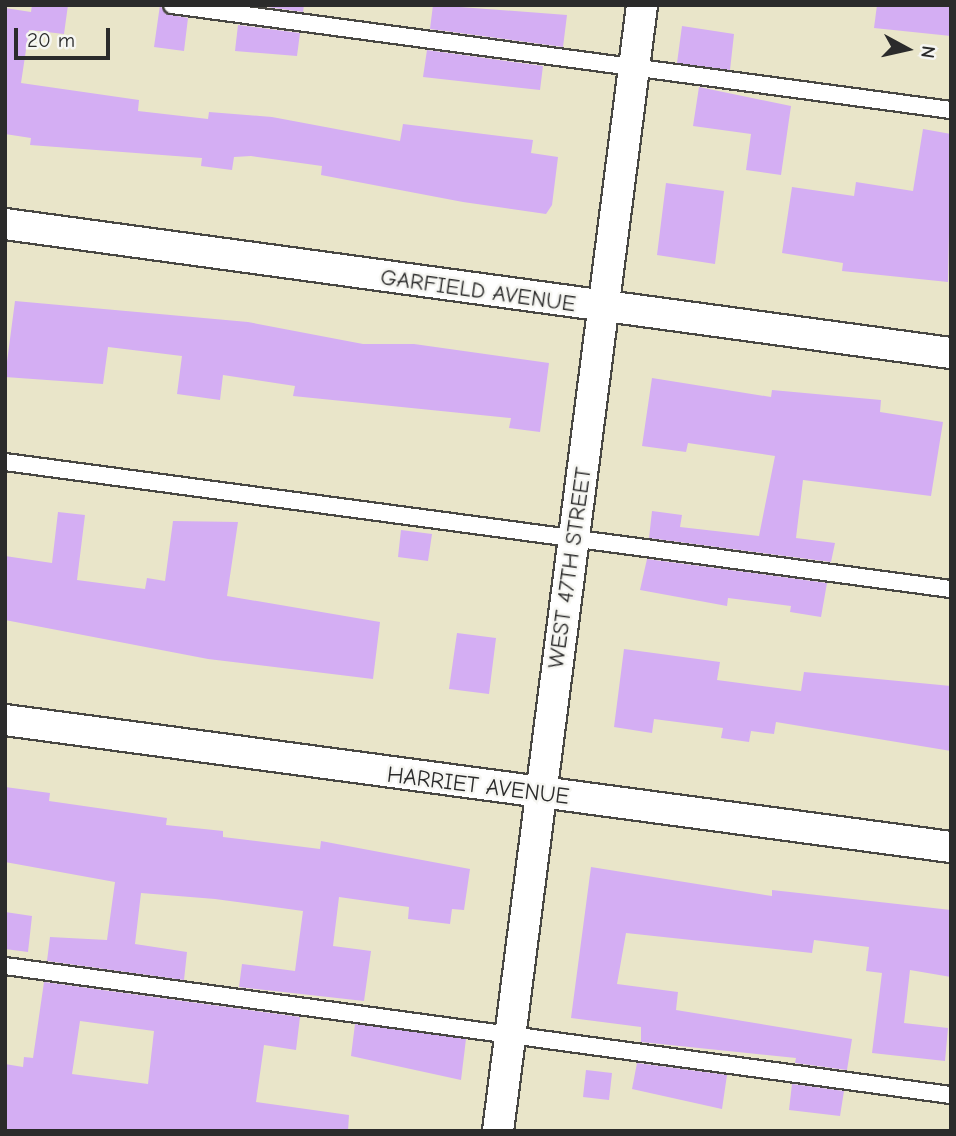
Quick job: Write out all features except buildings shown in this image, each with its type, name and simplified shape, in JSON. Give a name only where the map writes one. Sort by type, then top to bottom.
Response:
[{"type":"street","name":"WEST 47TH STREET","points":[[498,1131],[642,5]]},
{"type":"street","name":"GARFIELD AVENUE","points":[[5,224],[604,309],[951,353]]},
{"type":"street","name":"HARRIET AVENUE","points":[[5,720],[540,794],[951,847]]},
{"type":"lane","points":[[172,5],[951,110]]},
{"type":"lane","points":[[5,462],[951,589]]},
{"type":"lane","points":[[5,967],[951,1095]]}]
